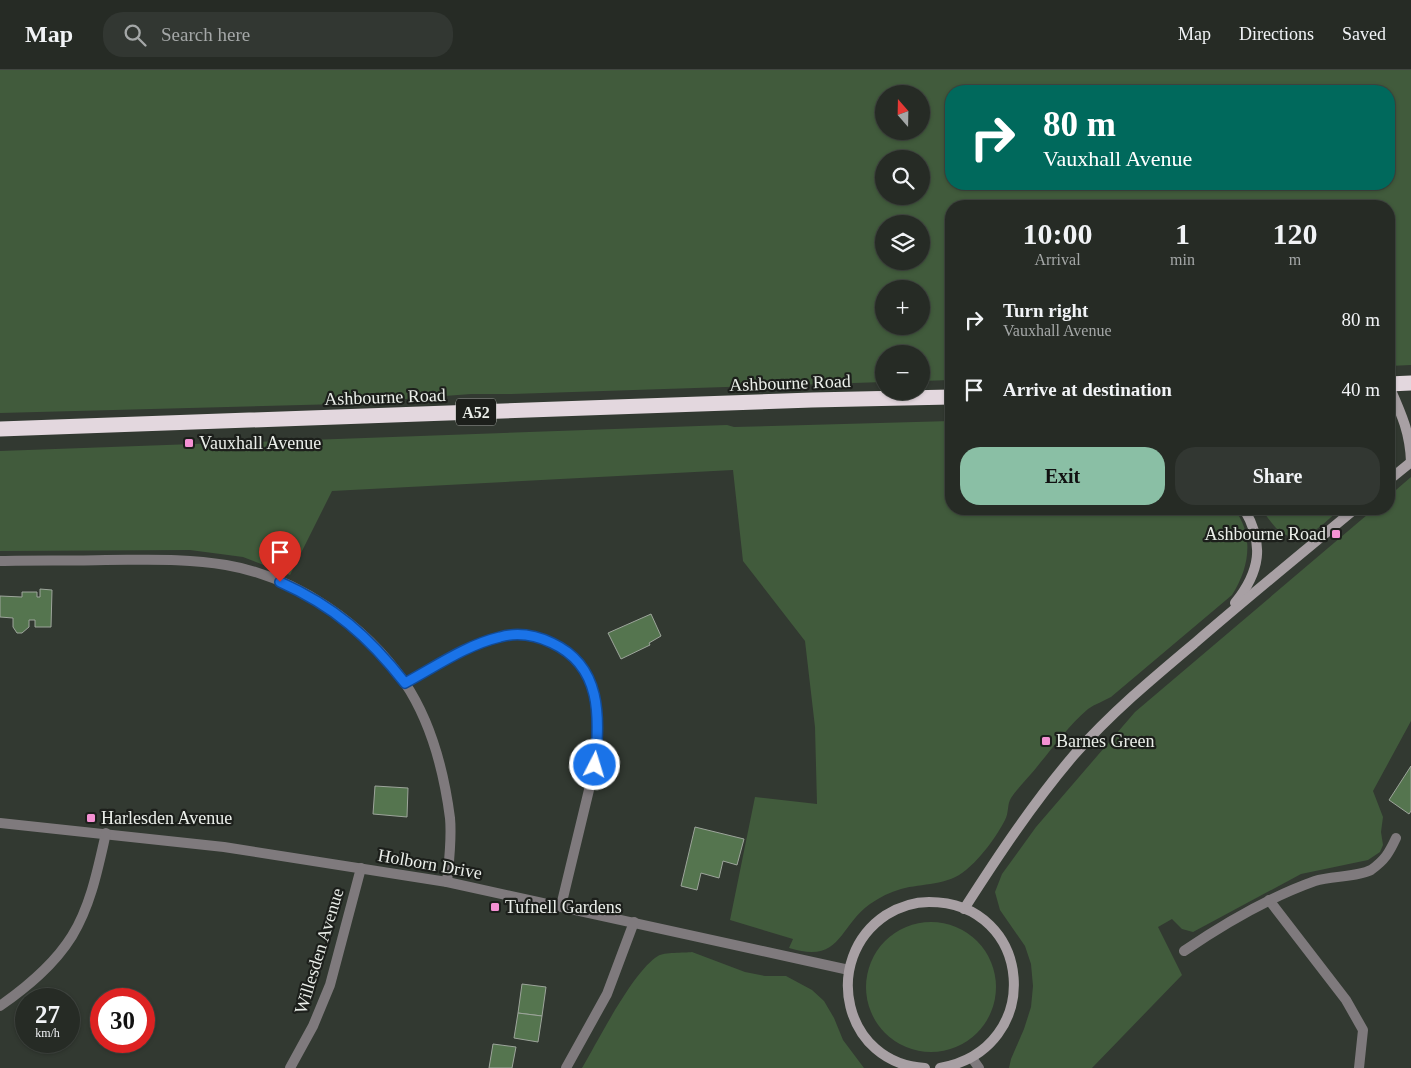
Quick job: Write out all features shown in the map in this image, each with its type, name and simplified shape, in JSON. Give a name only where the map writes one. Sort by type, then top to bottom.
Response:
[{"type":"highway","points":[[1395,384],[1411,383]]},
{"type":"highway","name":"Ashbourne Road","points":[[0,429],[945,397]]},
{"type":"street","points":[[1395,400],[1406,427],[1410,443],[1411,462],[1395,475]]},
{"type":"street","points":[[1222,619],[1242,595],[1253,574],[1257,560],[1257,541],[1253,525],[1247,515]]},
{"type":"street","points":[[964,909],[1003,849],[1074,755],[1142,687],[1348,515]]},
{"type":"street","points":[[0,560],[184,560],[228,565],[270,577],[309,596],[346,620],[384,656],[405,683],[429,731],[445,788],[450,819],[451,839],[447,882]]},
{"type":"street","points":[[405,683],[476,645],[513,634],[544,639],[562,647],[576,658],[589,676],[598,721],[598,742],[595,765],[560,906]]},
{"type":"street","name":"Holborn Drive","points":[[0,822],[224,847],[447,882],[849,970]]},
{"type":"street","points":[[0,1006],[26,988],[53,960],[71,936],[83,913],[94,883],[106,833]]},
{"type":"street","points":[[1184,951],[1225,923],[1269,900],[1317,880],[1369,871],[1388,857],[1396,838]]},
{"type":"street","name":"Willesden Avenue","points":[[290,1068],[313,1026],[330,985],[361,868]]},
{"type":"street","points":[[1269,900],[1346,1000],[1363,1030],[1359,1068]]},
{"type":"street","points":[[925,1068],[898,1065],[869,1041],[858,1025],[850,1007],[848,988],[849,970],[854,952],[864,935],[892,911],[910,904],[928,902],[947,903],[964,909],[980,918],[994,930],[1012,962],[1014,980],[1013,999],[1008,1017],[1000,1033],[987,1047],[972,1058],[955,1065],[940,1068]]},
{"type":"street","points":[[566,1068],[607,994],[634,922]]},
{"type":"street","points":[[972,1058],[979,1068]]},
{"type":"green space","points":[[0,70],[1411,70],[1411,365],[1395,366],[1395,200],[945,200],[945,380],[930,381],[930,345],[875,345],[875,382],[471,394],[340,404],[0,413]]},
{"type":"green space","points":[[945,421],[945,515],[1238,515],[1245,530],[1247,541],[1246,563],[1232,595],[1111,697],[1088,709],[1081,715],[1011,798],[1002,826],[977,860],[966,870],[951,879],[901,889],[881,897],[859,913],[837,941],[819,951],[806,952],[789,948],[793,939],[730,920],[755,797],[817,804],[815,727],[805,641],[743,561],[733,470],[332,491],[290,575],[243,557],[190,550],[0,551],[0,451],[727,425],[734,427]]},
{"type":"green space","points":[[1411,477],[1411,721],[1373,791],[1383,817],[1381,832],[1383,845],[1380,852],[1368,860],[1301,874],[1193,932],[1182,929],[1172,919],[1158,927],[1182,975],[1092,1068],[1009,1068],[1031,1007],[1033,986],[1031,964],[1025,946],[1000,910],[995,892],[1002,874],[1036,827],[1135,712],[1367,515],[1395,515],[1395,491]]},
{"type":"green space","points":[[1266,515],[1333,515],[1314,531],[1298,537],[1290,537],[1273,525]]},
{"type":"green space","points":[[931,922],[944,923],[956,927],[977,941],[991,962],[995,974],[995,1000],[991,1012],[977,1033],[956,1047],[944,1051],[931,1052],[918,1051],[906,1047],[885,1033],[871,1012],[867,1000],[866,987],[867,974],[871,962],[885,941],[906,927],[918,923]]},
{"type":"green space","points":[[692,952],[745,972],[765,976],[786,976],[812,990],[824,1001],[834,1018],[843,1040],[864,1068],[582,1068],[627,991],[648,964],[661,955]]},
{"type":"building","points":[[40,589],[52,590],[51,627],[35,627],[35,620],[29,620],[29,627],[22,633],[17,633],[13,627],[13,618],[0,617],[0,596],[22,597],[22,592],[37,592],[37,597],[40,597]]},
{"type":"building","points":[[651,614],[661,636],[649,643],[650,645],[621,659],[608,633]]},
{"type":"building","points":[[1411,766],[1411,811],[1409,814],[1389,800]]},
{"type":"building","points":[[375,786],[408,788],[407,817],[373,814]]},
{"type":"building","points":[[695,827],[744,839],[737,865],[723,861],[719,878],[701,873],[697,890],[681,886]]},
{"type":"building","points":[[522,984],[546,987],[542,1016],[518,1013]]},
{"type":"building","points":[[518,1013],[542,1016],[538,1042],[514,1038]]},
{"type":"building","points":[[493,1044],[516,1047],[512,1068],[489,1068]]},
{"type":"place","name":"Vauxhall Avenue","points":[[189,443]]},
{"type":"place","name":"Ashbourne Road","points":[[1336,534]]},
{"type":"place","name":"Barnes Green","points":[[1046,741]]},
{"type":"place","name":"Harlesden Avenue","points":[[91,818]]},
{"type":"place","name":"Tufnell Gardens","points":[[495,907]]},
{"type":"route","points":[[280,582],[309,596],[346,620],[384,656],[405,683],[469,648],[513,634],[544,639],[562,647],[576,658],[589,676],[598,721],[595,765]]}]
